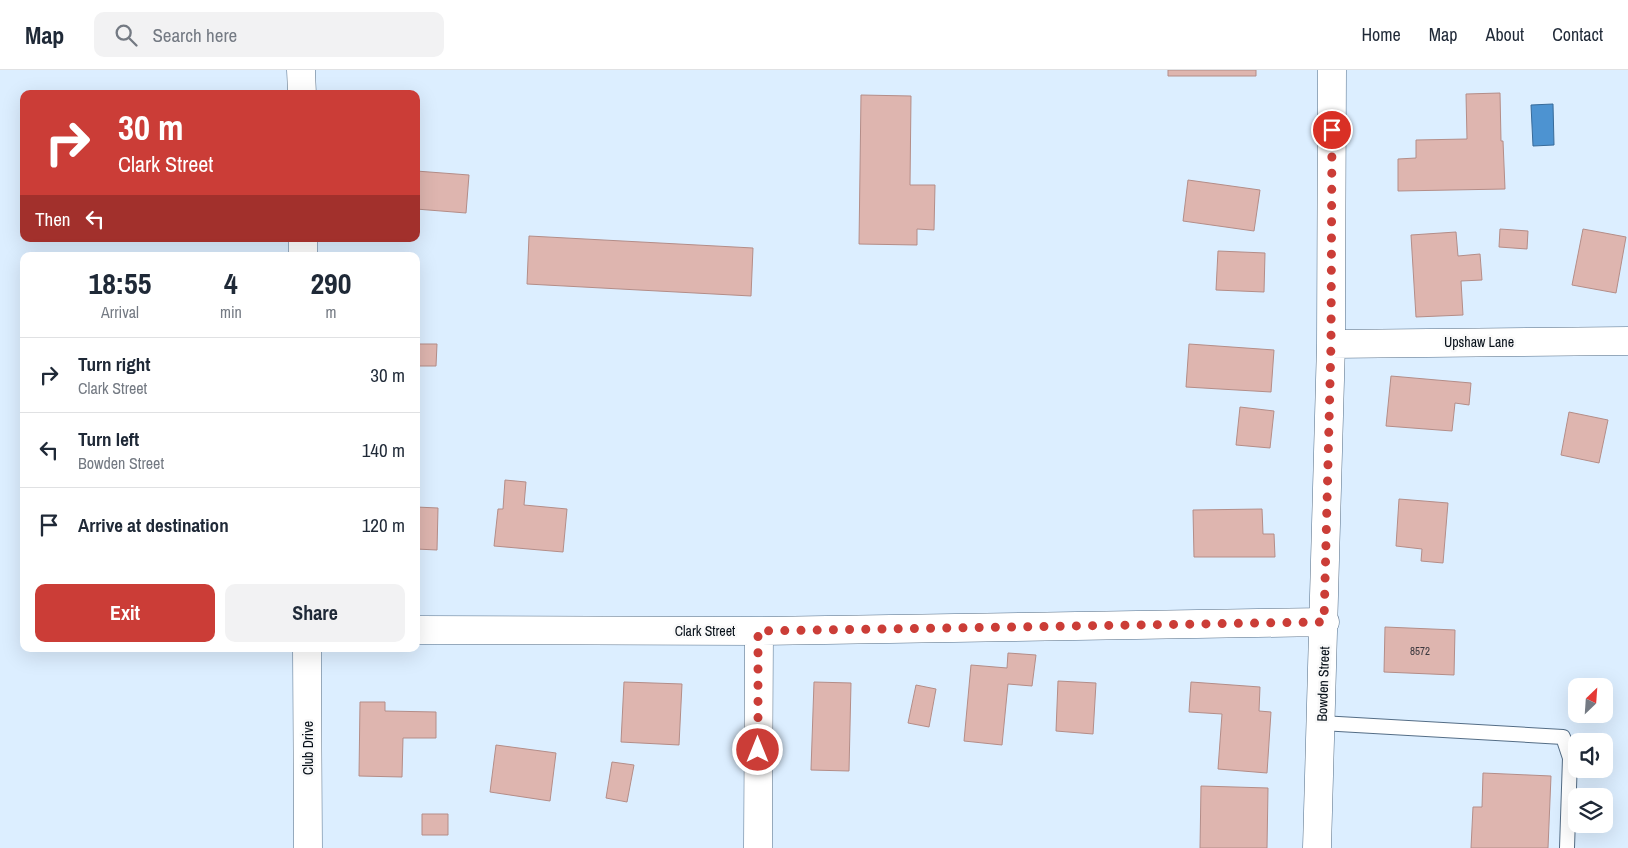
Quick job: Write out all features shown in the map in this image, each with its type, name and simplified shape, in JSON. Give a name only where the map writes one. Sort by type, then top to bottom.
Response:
[{"type":"street","points":[[301,70],[302,90]]},
{"type":"street","name":"Bowden Street","points":[[1317,848],[1331,344],[1332,70]]},
{"type":"street","name":"Upshaw Lane","points":[[1331,344],[1628,341]]},
{"type":"street","name":"Clark Street","points":[[420,630],[758,631],[1324,622]]},
{"type":"street","points":[[758,631],[758,848]]},
{"type":"street","name":"Club Drive","points":[[307,652],[308,848]]},
{"type":"lane","points":[[1321,723],[1563,737],[1570,758],[1568,848]]},
{"type":"water","points":[[1553,104],[1554,145],[1533,146],[1531,105]]},
{"type":"building","points":[[1168,70],[1256,70],[1256,76],[1168,76]]},
{"type":"building","points":[[1500,93],[1505,189],[1398,191],[1398,159],[1416,158],[1416,140],[1467,139],[1466,94]]},
{"type":"building","points":[[861,95],[911,96],[910,185],[935,185],[934,230],[917,229],[917,245],[859,244]]},
{"type":"building","points":[[420,171],[469,175],[466,213],[420,209]]},
{"type":"building","points":[[1188,180],[1260,190],[1254,231],[1183,221]]},
{"type":"building","points":[[1500,229],[1528,231],[1527,249],[1499,247]]},
{"type":"building","points":[[1583,229],[1626,237],[1616,293],[1572,285]]},
{"type":"building","points":[[1456,232],[1458,256],[1480,254],[1482,280],[1461,281],[1463,315],[1416,317],[1411,235]]},
{"type":"building","points":[[529,236],[753,248],[751,296],[527,284]]},
{"type":"building","points":[[1218,251],[1265,253],[1264,292],[1216,290]]},
{"type":"building","points":[[420,344],[437,344],[436,366],[420,366]]},
{"type":"building","points":[[1189,344],[1274,350],[1271,392],[1186,387]]},
{"type":"building","points":[[1391,376],[1471,383],[1469,405],[1455,403],[1452,431],[1386,426]]},
{"type":"building","points":[[1240,407],[1274,411],[1270,448],[1236,445]]},
{"type":"building","points":[[1569,412],[1608,420],[1599,463],[1561,455]]},
{"type":"building","points":[[505,480],[526,482],[524,505],[567,509],[563,552],[494,546],[498,509],[503,509]]},
{"type":"building","points":[[1399,499],[1448,503],[1443,563],[1421,561],[1422,549],[1396,546]]},
{"type":"building","points":[[420,507],[438,508],[437,550],[420,549]]},
{"type":"building","points":[[1262,509],[1263,534],[1274,534],[1275,557],[1194,557],[1193,510]]},
{"type":"building","points":[[1385,627],[1455,630],[1454,675],[1384,672]]},
{"type":"building","points":[[1008,653],[1036,655],[1032,686],[1008,684],[1002,745],[964,741],[971,665],[1007,668]]},
{"type":"building","points":[[1058,681],[1096,683],[1093,734],[1056,731]]},
{"type":"building","points":[[624,682],[682,684],[679,745],[621,742]]},
{"type":"building","points":[[814,682],[851,683],[849,771],[811,770]]},
{"type":"building","points":[[1191,682],[1260,687],[1259,711],[1271,712],[1267,773],[1218,769],[1222,714],[1189,712]]},
{"type":"building","points":[[916,685],[936,689],[929,727],[908,723]]},
{"type":"building","points":[[360,702],[385,702],[385,711],[436,712],[436,738],[403,738],[402,777],[359,776]]},
{"type":"building","points":[[496,745],[556,753],[550,801],[490,792]]},
{"type":"building","points":[[612,762],[634,765],[627,802],[606,798]]},
{"type":"building","points":[[1483,773],[1551,776],[1548,848],[1471,848],[1473,807],[1482,807]]},
{"type":"building","points":[[1201,786],[1268,788],[1267,848],[1200,848]]},
{"type":"building","points":[[422,814],[448,814],[448,835],[422,835]]},
{"type":"route","points":[[758,750],[758,631],[1324,622],[1331,344],[1332,130]]}]
